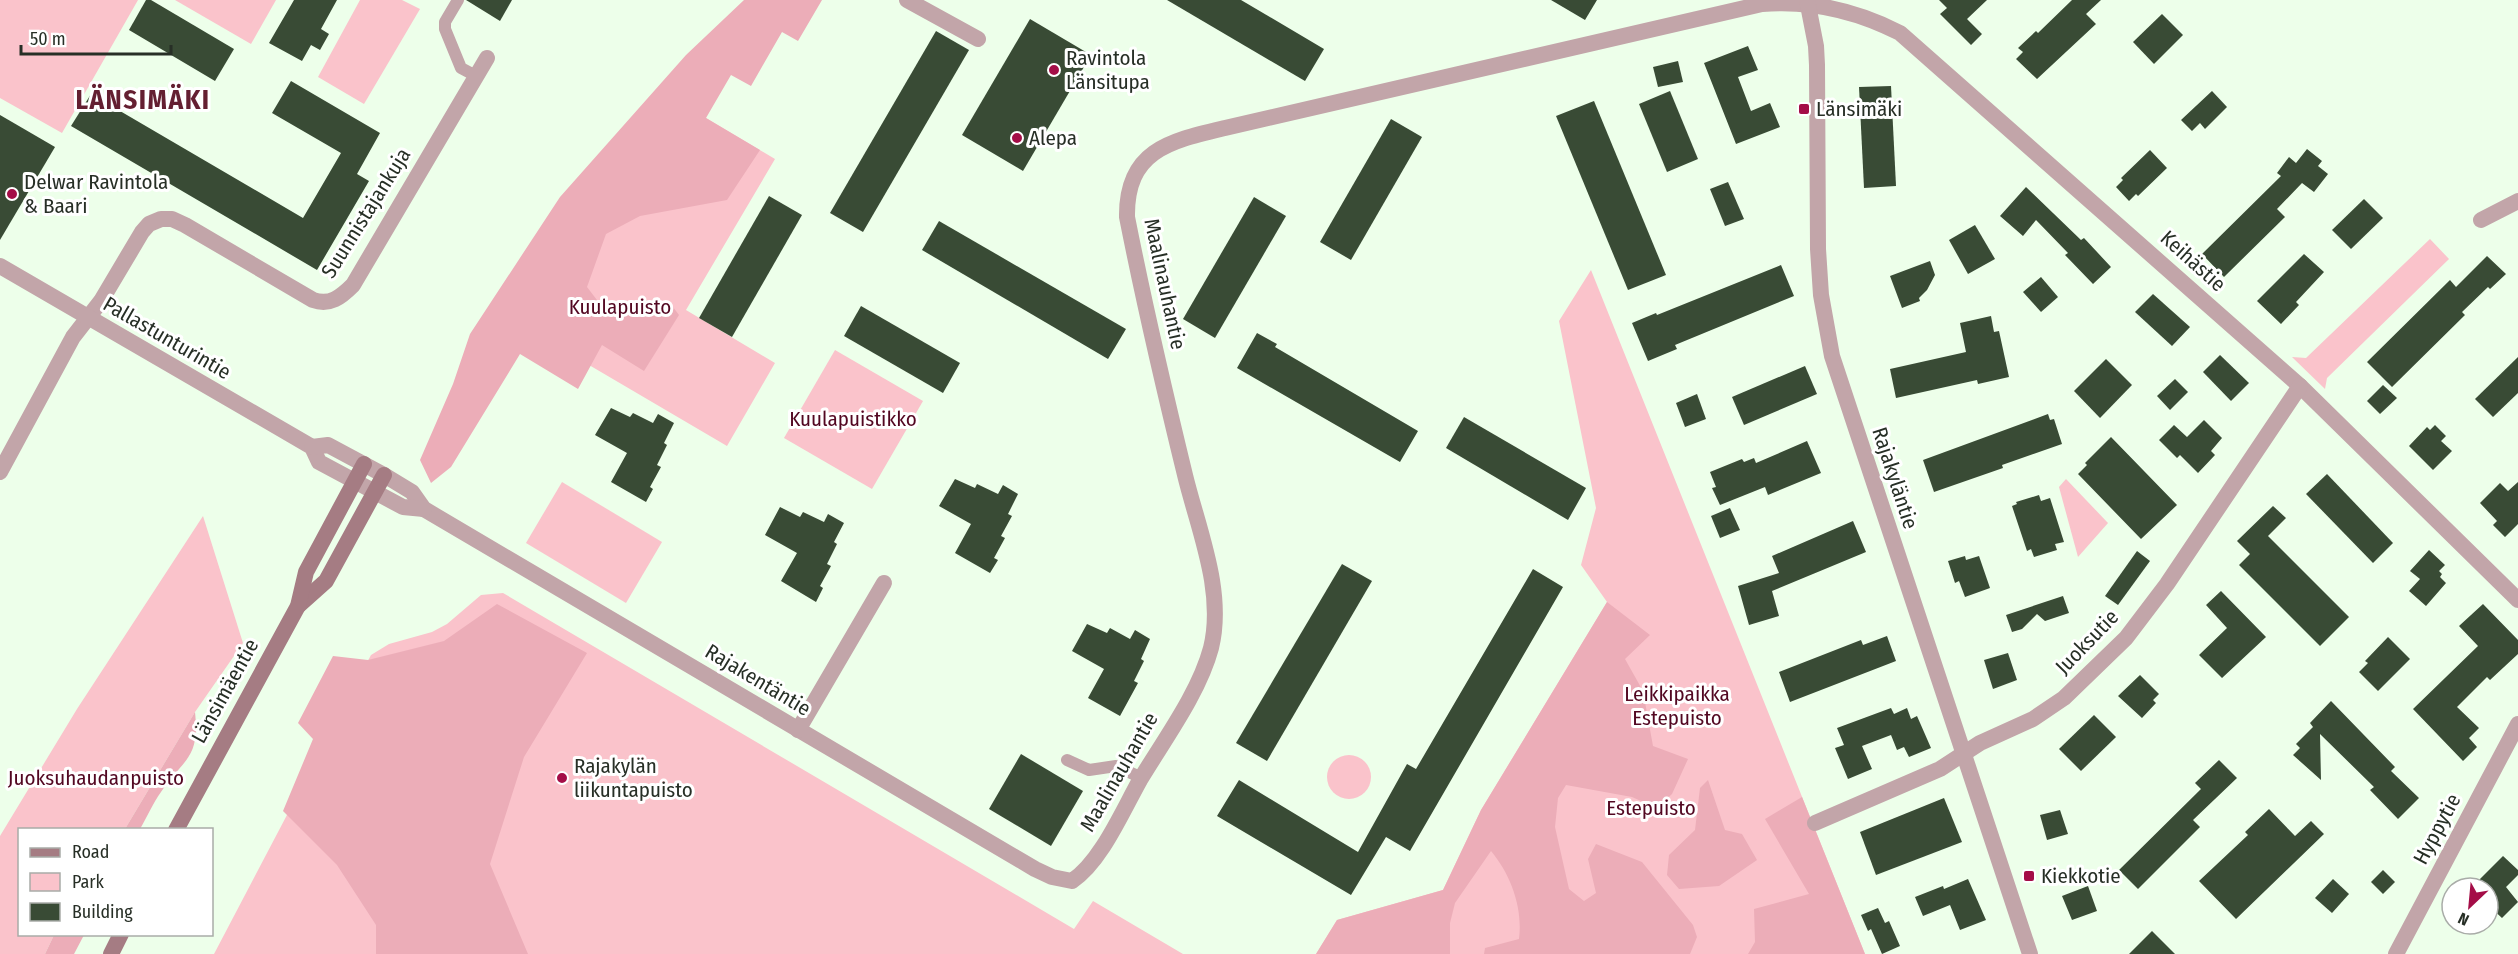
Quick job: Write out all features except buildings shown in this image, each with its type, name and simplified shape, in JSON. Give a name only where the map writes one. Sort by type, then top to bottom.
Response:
[{"type":"main road","name":"Länsimäentie","points":[[177,828],[298,606],[306,572],[364,464]]},
{"type":"main road","name":"Länsimäentie","points":[[298,606],[326,581],[384,475]]},
{"type":"main road","points":[[111,954],[120,936]]},
{"type":"street","points":[[907,0],[978,39]]},
{"type":"street","name":"Maalinauhantie","points":[[1072,881],[1085,871],[1100,850],[1205,666],[1211,647],[1214,621],[1212,582],[1185,476],[1127,217],[1126,203],[1130,182],[1142,161],[1166,145],[1225,128],[1753,6],[1781,2],[1808,2]]},
{"type":"street","name":"Keihästie","points":[[1808,2],[1863,16],[1900,33],[2300,386],[2518,600]]},
{"type":"street","name":"Rajakyläntie","points":[[1808,2],[1816,46],[1818,85],[1818,249],[1821,294],[1832,356],[2030,954]]},
{"type":"street","name":"Suunnistajankuja","points":[[0,472],[57,364],[86,318],[101,301],[149,224],[161,219],[172,219],[313,300],[322,303],[332,301],[344,295],[359,275],[487,58]]},
{"type":"street","points":[[2481,220],[2518,201]]},
{"type":"street","name":"Pallastunturintie","points":[[0,266],[86,318],[312,447],[319,462],[375,492]]},
{"type":"street","name":"Juoksutie","points":[[1815,823],[1940,769],[1980,743],[2033,719],[2064,698],[2126,638],[2167,584],[2300,386]]},
{"type":"street","name":"Pallastunturintie","points":[[312,447],[328,444],[384,475]]},
{"type":"street","name":"Rajakentäntie","points":[[384,475],[412,492],[424,509],[798,730],[1035,869],[1052,877],[1072,881]]},
{"type":"street","name":"Rajakentäntie","points":[[375,492],[403,507],[424,509]]},
{"type":"street","points":[[798,730],[884,583]]},
{"type":"street","name":"Hyppytie","points":[[2397,954],[2518,724]]},
{"type":"lane","points":[[458,0],[445,22],[445,29],[461,68],[476,76]]},
{"type":"lane","points":[[1067,760],[1089,770],[1116,766],[1142,778]]},
{"type":"green space","points":[[0,0],[138,0],[62,133],[0,98]]},
{"type":"green space","points":[[175,0],[276,0],[251,44]]},
{"type":"green space","points":[[360,0],[402,0],[420,9],[364,104],[318,77]]},
{"type":"green space","name":"Kuulapuisto","points":[[706,118],[775,159],[686,310],[775,363],[727,446],[526,328],[555,285]]},
{"type":"green space","points":[[2430,239],[2449,259],[2327,378],[2325,389],[2292,357],[2306,358]]},
{"type":"green space","name":"Estepuisto","points":[[1591,270],[1865,954],[1316,954],[1337,920],[1443,890],[1481,810],[1607,602],[1581,565],[1596,508],[1559,321]]},
{"type":"green space","name":"Kuulapuistikko","points":[[835,350],[923,401],[872,489],[784,438]]},
{"type":"green space","points":[[2066,479],[2108,523],[2078,557],[2059,487]]},
{"type":"green space","points":[[562,482],[662,542],[626,603],[526,543]]},
{"type":"green space","name":"Juoksuhaudanpuisto","points":[[203,516],[243,643],[195,712],[126,828],[18,828],[18,936],[54,936],[45,954],[0,954],[0,836],[77,709]]},
{"type":"green space","name":"Rajakylän liikuntapuisto","points":[[503,593],[1074,929],[1093,901],[1183,954],[214,954],[371,655],[389,644],[432,632],[447,624],[481,595]]},
{"type":"green space","points":[[1349,755],[1364,762],[1371,777],[1364,792],[1349,799],[1334,792],[1327,777],[1334,762]]},
{"type":"shaded area","points":[[744,0],[822,0],[798,41],[782,32],[751,86],[731,75],[706,118],[760,150],[727,200],[640,216],[606,234],[587,287],[610,317],[632,304],[673,307],[679,315],[644,371],[602,345],[578,389],[520,354],[451,467],[431,483],[420,460],[453,384],[470,334],[560,197],[686,55]]},
{"type":"shaded area","points":[[1607,602],[1650,635],[1625,659],[1643,691],[1653,746],[1688,759],[1672,794],[1657,808],[1632,797],[1566,785],[1558,798],[1555,827],[1569,889],[1584,901],[1596,893],[1588,859],[1596,844],[1642,862],[1693,925],[1697,937],[1690,954],[1484,954],[1485,948],[1519,939],[1520,927],[1517,904],[1510,881],[1491,851],[1455,903],[1450,923],[1450,954],[1316,954],[1337,920],[1443,890],[1481,810]]},
{"type":"shaded area","points":[[497,604],[587,653],[524,757],[490,864],[528,954],[376,954],[376,925],[337,865],[283,811],[313,739],[298,723],[333,656],[368,660],[444,641]]},
{"type":"shaded area","points":[[195,712],[196,728],[193,749],[158,796],[141,828],[126,828]]},
{"type":"shaded area","points":[[1708,780],[1725,830],[1742,834],[1757,860],[1719,886],[1679,889],[1667,875],[1669,855],[1695,830],[1700,788]]},
{"type":"shaded area","points":[[1802,797],[1865,954],[1748,954],[1755,942],[1754,909],[1809,894],[1765,819]]},
{"type":"shaded area","points":[[53,936],[83,936],[74,954],[45,954]]},
{"type":"place","name":"Ravintola Länsitupa","points":[[1054,70]]},
{"type":"place","name":"Länsimäki","points":[[1804,109]]},
{"type":"place","name":"Alepa","points":[[1017,138]]},
{"type":"place","name":"Delwar Ravintola & Baari","points":[[12,194]]},
{"type":"place","name":"Rajakylän liikuntapuisto","points":[[562,778]]},
{"type":"place","name":"Kiekkotie","points":[[2029,876]]},
{"type":"district","name":"LÄNSIMÄKI","points":[[143,100]]},
{"type":"park label","name":"Leikkipaikka Estepuisto","points":[[1677,706]]}]
